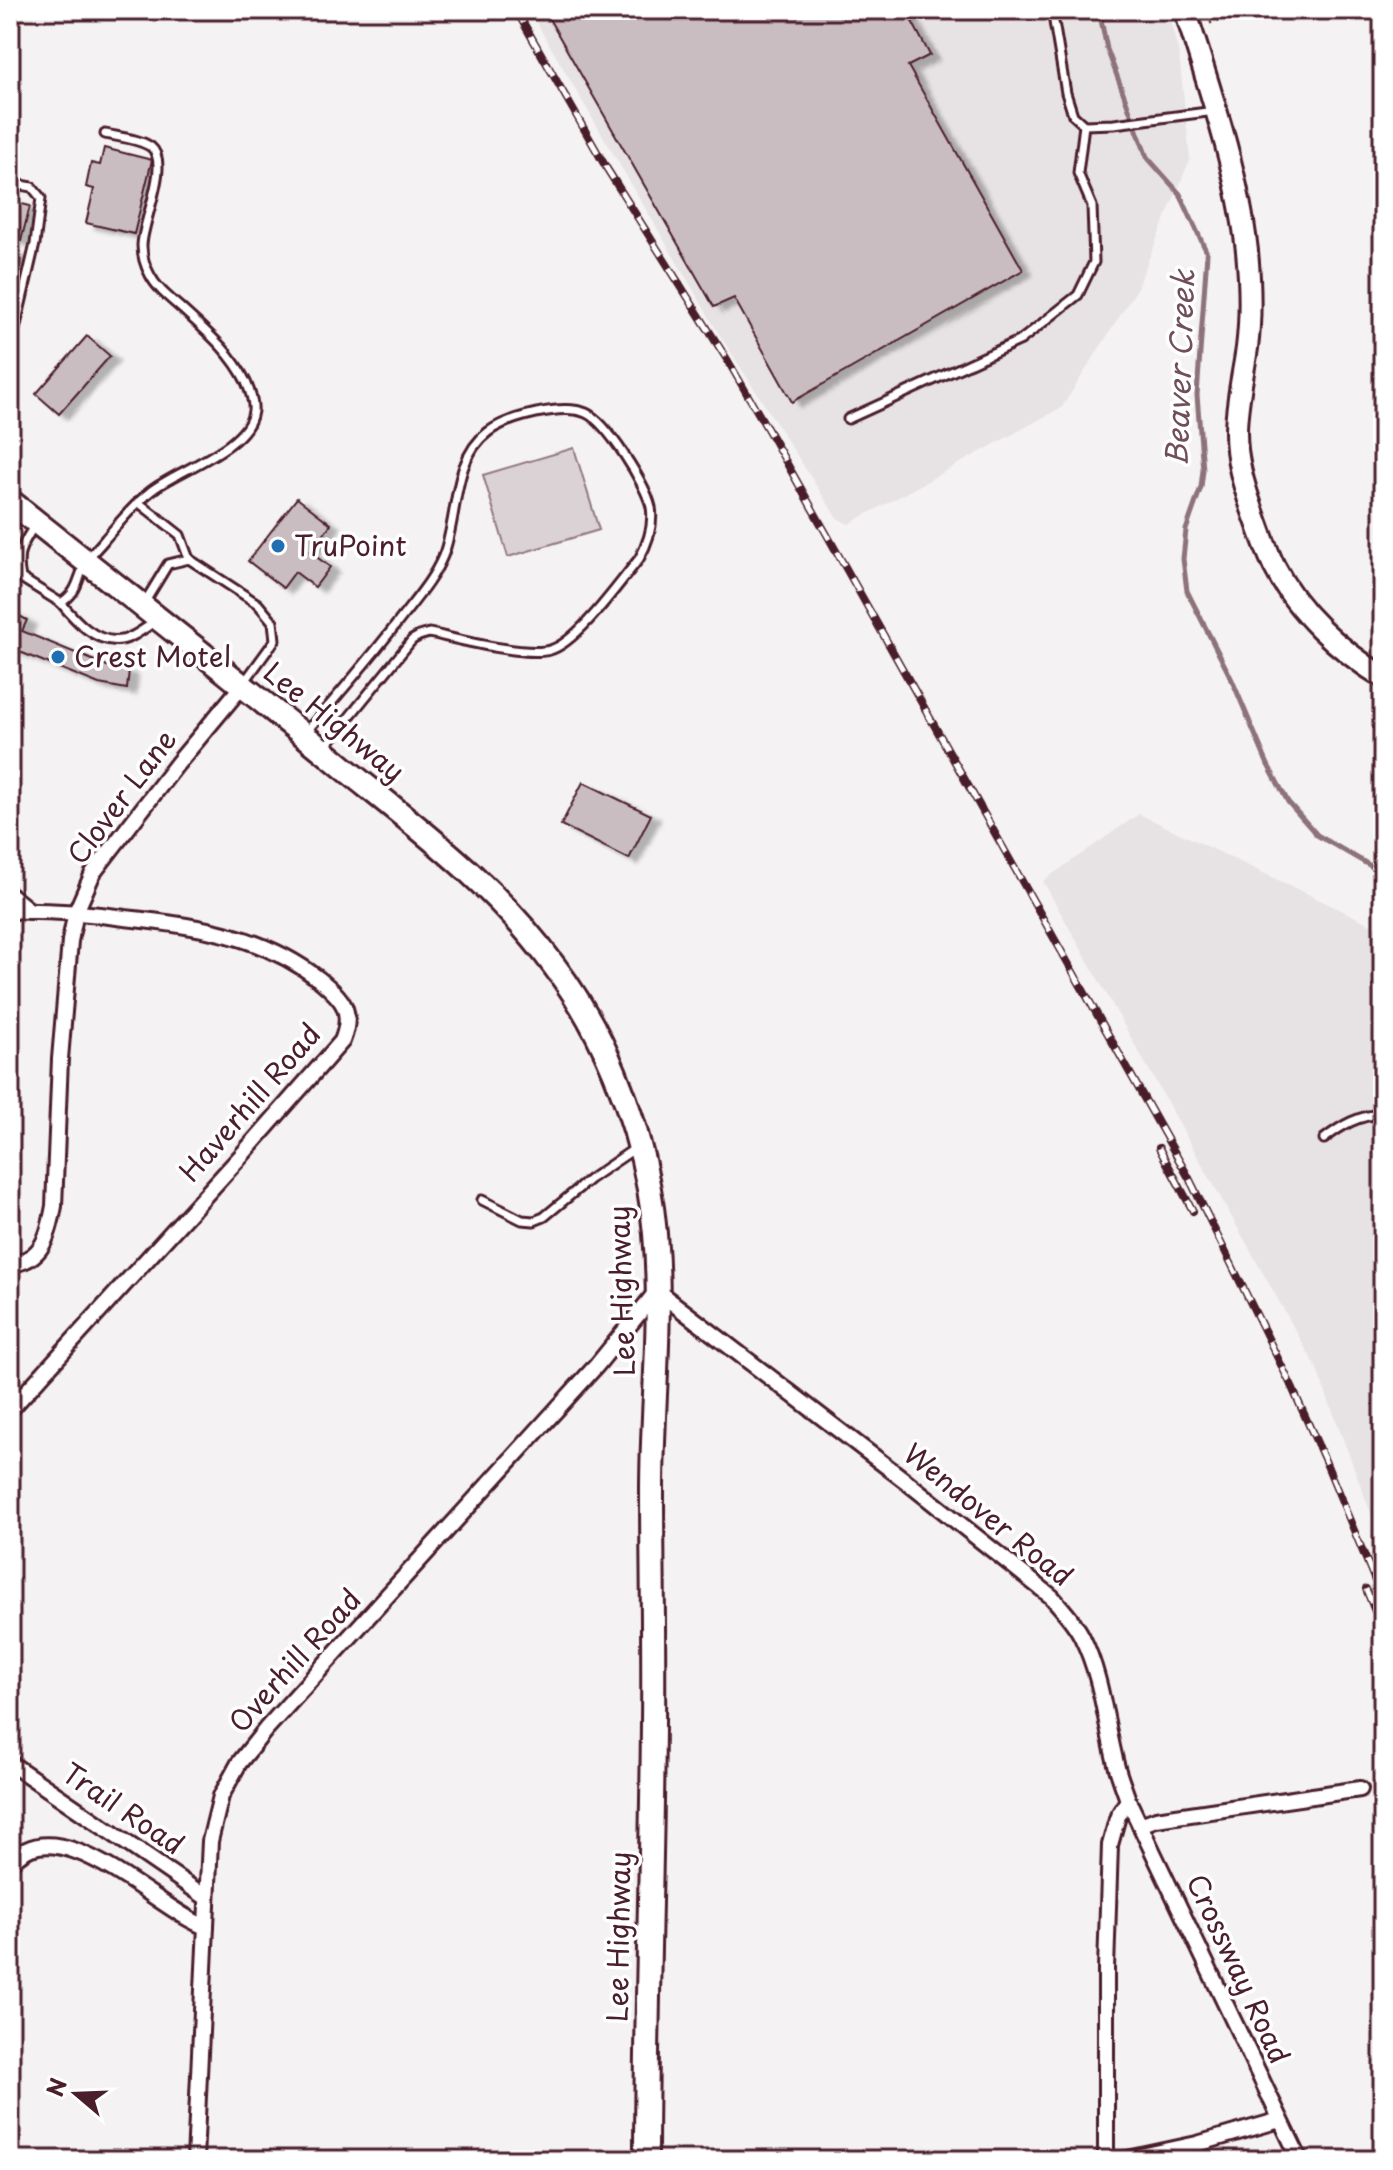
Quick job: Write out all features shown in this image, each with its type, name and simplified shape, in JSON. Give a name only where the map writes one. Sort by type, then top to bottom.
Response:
[{"type":"main road","name":"Lee Highway","points":[[10,501],[304,735],[464,866],[493,894],[527,931],[579,1003],[602,1045],[629,1111],[649,1190],[657,1291],[652,1488],[653,1725],[646,2160]]},
{"type":"street","points":[[1188,20],[1216,111],[1247,250],[1250,296],[1248,345],[1236,430],[1242,481],[1275,567],[1292,594],[1340,646],[1383,677]]},
{"type":"street","name":"Clover Lane","points":[[10,1264],[27,1260],[38,1252],[46,1242],[51,1225],[62,1030],[70,941],[76,912],[93,873],[242,686]]},
{"type":"street","points":[[10,895],[30,911]]},
{"type":"street","points":[[10,911],[76,912]]},
{"type":"street","name":"Haverhill Road","points":[[10,1410],[241,1156],[342,1041],[346,1029],[345,1007],[337,994],[302,968],[257,943],[180,923],[76,912]]},
{"type":"street","name":"Wendover Road","points":[[657,1291],[1052,1597],[1076,1627],[1092,1660],[1117,1767],[1128,1800]]},
{"type":"street","name":"Overhill Road","points":[[195,2160],[210,1841],[221,1796],[239,1763],[266,1729],[597,1365],[657,1291]]},
{"type":"street","name":"Trail Road","points":[[10,1763],[207,1898]]},
{"type":"street","points":[[1140,1825],[1156,1819],[1360,1789]]},
{"type":"street","points":[[1106,2160],[1110,1845],[1118,1816],[1128,1800]]},
{"type":"street","name":"Crossway Road","points":[[1128,1800],[1300,2160]]},
{"type":"street","points":[[10,1864],[23,1850],[36,1845],[66,1846],[83,1852],[178,1914],[206,1927]]},
{"type":"street","points":[[1123,2160],[1197,2144],[1280,2120]]},
{"type":"lane","points":[[1052,10],[1066,93],[1073,115],[1084,125],[1216,111]]},
{"type":"lane","points":[[848,419],[1021,340],[1078,295],[1094,262],[1092,206],[1078,173],[1084,125]]},
{"type":"lane","points":[[61,603],[73,595],[86,562],[138,502],[154,488],[207,460],[230,443],[248,427],[253,414],[248,386],[236,364],[220,344],[158,287],[144,262],[144,230],[159,159],[156,152],[148,145],[105,134]]},
{"type":"lane","points":[[10,183],[32,187],[41,198],[35,244],[10,351]]},
{"type":"lane","points":[[304,735],[360,671],[431,579],[452,530],[466,460],[486,433],[500,424],[558,409],[587,413],[599,421],[612,436],[647,495],[651,508],[651,528],[639,559],[574,636],[549,651],[531,653],[429,633],[412,640],[322,750]]},
{"type":"lane","points":[[138,502],[180,535],[189,559],[258,604],[273,622],[275,640],[242,686]]},
{"type":"lane","points":[[36,522],[19,550],[17,562],[21,578],[61,603],[75,620],[102,638],[123,640],[150,613],[168,564],[189,559]]},
{"type":"lane","points":[[1324,1139],[1341,1125],[1358,1118],[1383,1114]]},
{"type":"lane","points":[[482,1200],[522,1220],[534,1221],[544,1217],[590,1179],[639,1146]]},
{"type":"path","points":[[1188,20],[1248,10]]},
{"type":"shaded area","points":[[529,10],[1167,10],[1179,54],[1190,159],[1135,292],[1062,407],[849,524],[837,518],[718,332]]},
{"type":"shaded area","points":[[574,448],[599,530],[508,557],[483,475]]},
{"type":"shaded area","points":[[1139,814],[1383,930],[1383,1545],[1316,1367],[1043,881]]},
{"type":"building","points":[[544,10],[906,10],[930,55],[908,66],[1023,270],[792,402],[734,298],[714,307]]},
{"type":"building","points":[[104,148],[152,160],[134,234],[86,223],[94,189],[86,187],[91,163],[100,165]]},
{"type":"building","points":[[10,201],[30,206],[21,241],[10,238]]},
{"type":"building","points":[[10,251],[20,254],[10,294]]},
{"type":"building","points":[[87,336],[110,356],[59,414],[36,394]]},
{"type":"building","points":[[297,498],[331,524],[310,552],[330,567],[315,587],[295,572],[283,588],[248,561]]},
{"type":"building","name":"Crest Motel","points":[[10,611],[27,620],[22,631],[107,666],[129,670],[127,689],[99,684],[10,648]]},
{"type":"building","points":[[583,782],[651,815],[629,859],[561,825]]},
{"type":"waterway","name":"Beaver Creek","points":[[1099,10],[1107,49],[1147,157],[1180,194],[1207,253],[1197,395],[1203,470],[1201,487],[1186,530],[1183,559],[1187,591],[1288,802],[1317,835],[1383,873]]},
{"type":"railway","points":[[516,10],[607,169],[772,437],[1189,1178],[1291,1385],[1383,1600]]},
{"type":"railway","points":[[1159,1148],[1193,1211]]},
{"type":"railway","points":[[1366,1589],[1383,1631]]},
{"type":"place","name":"TruPoint","points":[[278,546]]},
{"type":"place","name":"Crest Motel","points":[[58,657]]}]
